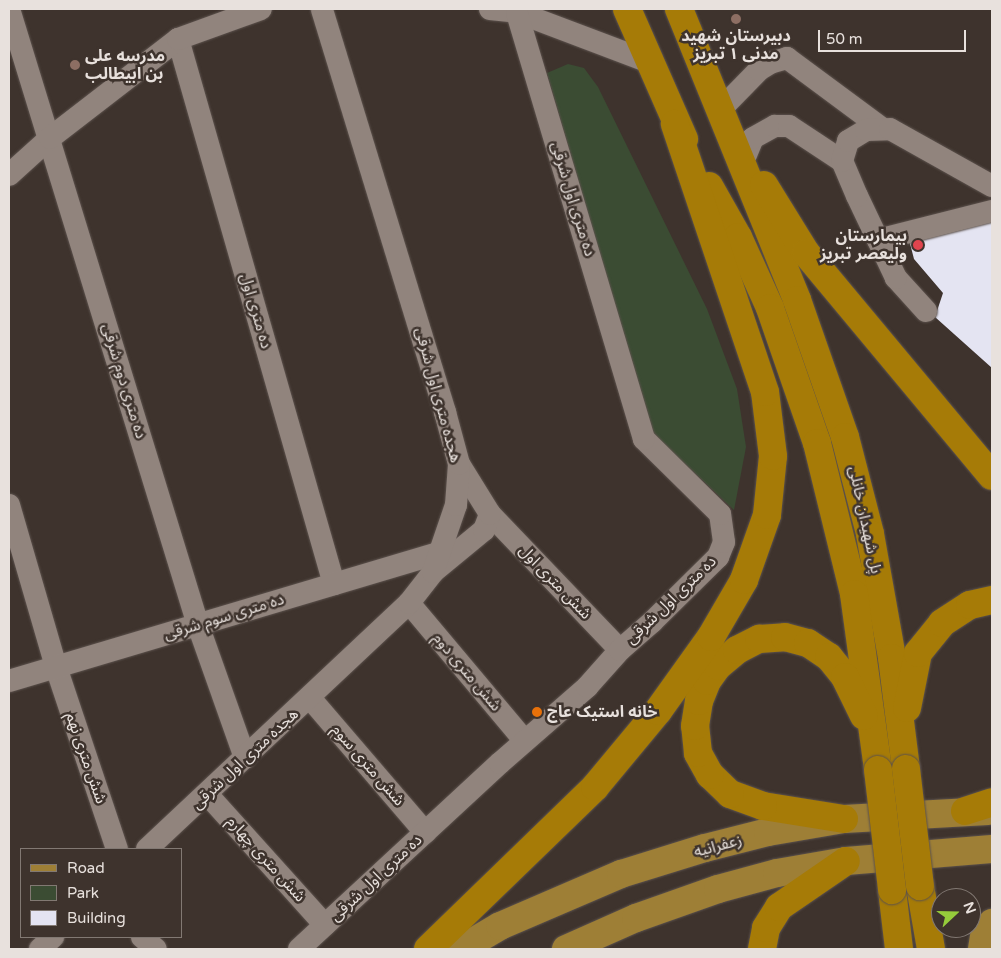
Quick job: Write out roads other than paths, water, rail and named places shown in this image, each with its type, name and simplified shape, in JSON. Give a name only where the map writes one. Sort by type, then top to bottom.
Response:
[{"type":"highway","points":[[428,949],[595,787],[658,711],[711,637],[744,580],[767,515],[773,456],[765,392],[675,124],[647,61],[627,9]]},
{"type":"highway","points":[[679,9],[719,111],[806,253],[992,476]]},
{"type":"highway","name":"پل شهیدان خانلی","points":[[719,111],[796,300],[845,437],[870,534],[903,740],[920,886],[931,949]]},
{"type":"highway","name":"پل شهیدان خانلی","points":[[675,124],[738,236],[796,377],[843,539],[854,594],[874,736],[897,947]]},
{"type":"highway","points":[[903,740],[910,683],[918,652],[942,623],[970,605],[992,600]]},
{"type":"highway","points":[[844,819],[763,806],[730,794],[710,775],[698,753],[695,726],[698,701],[707,680],[737,650],[759,639],[784,637],[808,643],[829,657],[845,677],[874,736]]},
{"type":"highway","points":[[965,811],[992,802]]},
{"type":"highway","points":[[762,949],[766,928],[779,907],[846,861]]},
{"type":"main road","name":"زعفرانیه","points":[[461,949],[500,926],[621,874],[768,832],[844,819],[992,811]]},
{"type":"main road","points":[[566,949],[636,918],[718,889],[846,861],[992,849]]},
{"type":"main road","points":[[982,949],[985,931],[992,923]]},
{"type":"street","name":"ده متری دوم شرقی","points":[[9,9],[198,625],[245,758]]},
{"type":"street","points":[[9,175],[50,138],[178,39],[261,9]]},
{"type":"street","name":"هجده متری اول شرقی","points":[[147,848],[409,604],[436,562],[456,505],[458,464],[322,9]]},
{"type":"street","points":[[490,9],[517,12],[647,61]]},
{"type":"street","name":"ده متری اول شرقی","points":[[299,949],[525,741],[587,687],[620,650],[652,622],[718,557],[724,542],[720,514],[644,439],[517,12]]},
{"type":"street","name":"ده متری اول","points":[[178,39],[334,584]]},
{"type":"street","points":[[719,111],[758,70],[770,62],[787,58],[882,129]]},
{"type":"street","points":[[746,155],[753,138],[774,126],[789,126],[842,161],[896,278],[926,311]]},
{"type":"street","points":[[842,161],[848,141],[866,130],[890,129],[992,186]]},
{"type":"street","points":[[878,240],[992,211]]},
{"type":"street","name":"شش متری اول","points":[[458,464],[490,514],[620,650]]},
{"type":"street","name":"شش متری نهم","points":[[9,505],[56,667],[117,848]]},
{"type":"street","points":[[436,562],[484,530],[490,514]]},
{"type":"street","name":"ده متری سوم شرقی","points":[[9,681],[334,584],[436,562]]},
{"type":"street","name":"شش متری دوم","points":[[409,604],[525,741]]},
{"type":"street","name":"شش متری سوم","points":[[310,698],[425,832]]},
{"type":"street","name":"شش متری چهارم","points":[[207,794],[325,925]]},
{"type":"street","points":[[40,949],[52,938]]},
{"type":"street","points":[[143,938],[156,949]]},
{"type":"place","name":"دبیرستان شهید مدنی ۱ تبریز","points":[[736,19]]},
{"type":"place","name":"مدرسه علی بن ابیطالب","points":[[75,65]]},
{"type":"place","name":"بیمارستان ولیعصر تبریز","points":[[918,245]]},
{"type":"place","name":"خانه استیک عاج","points":[[537,712]]}]
